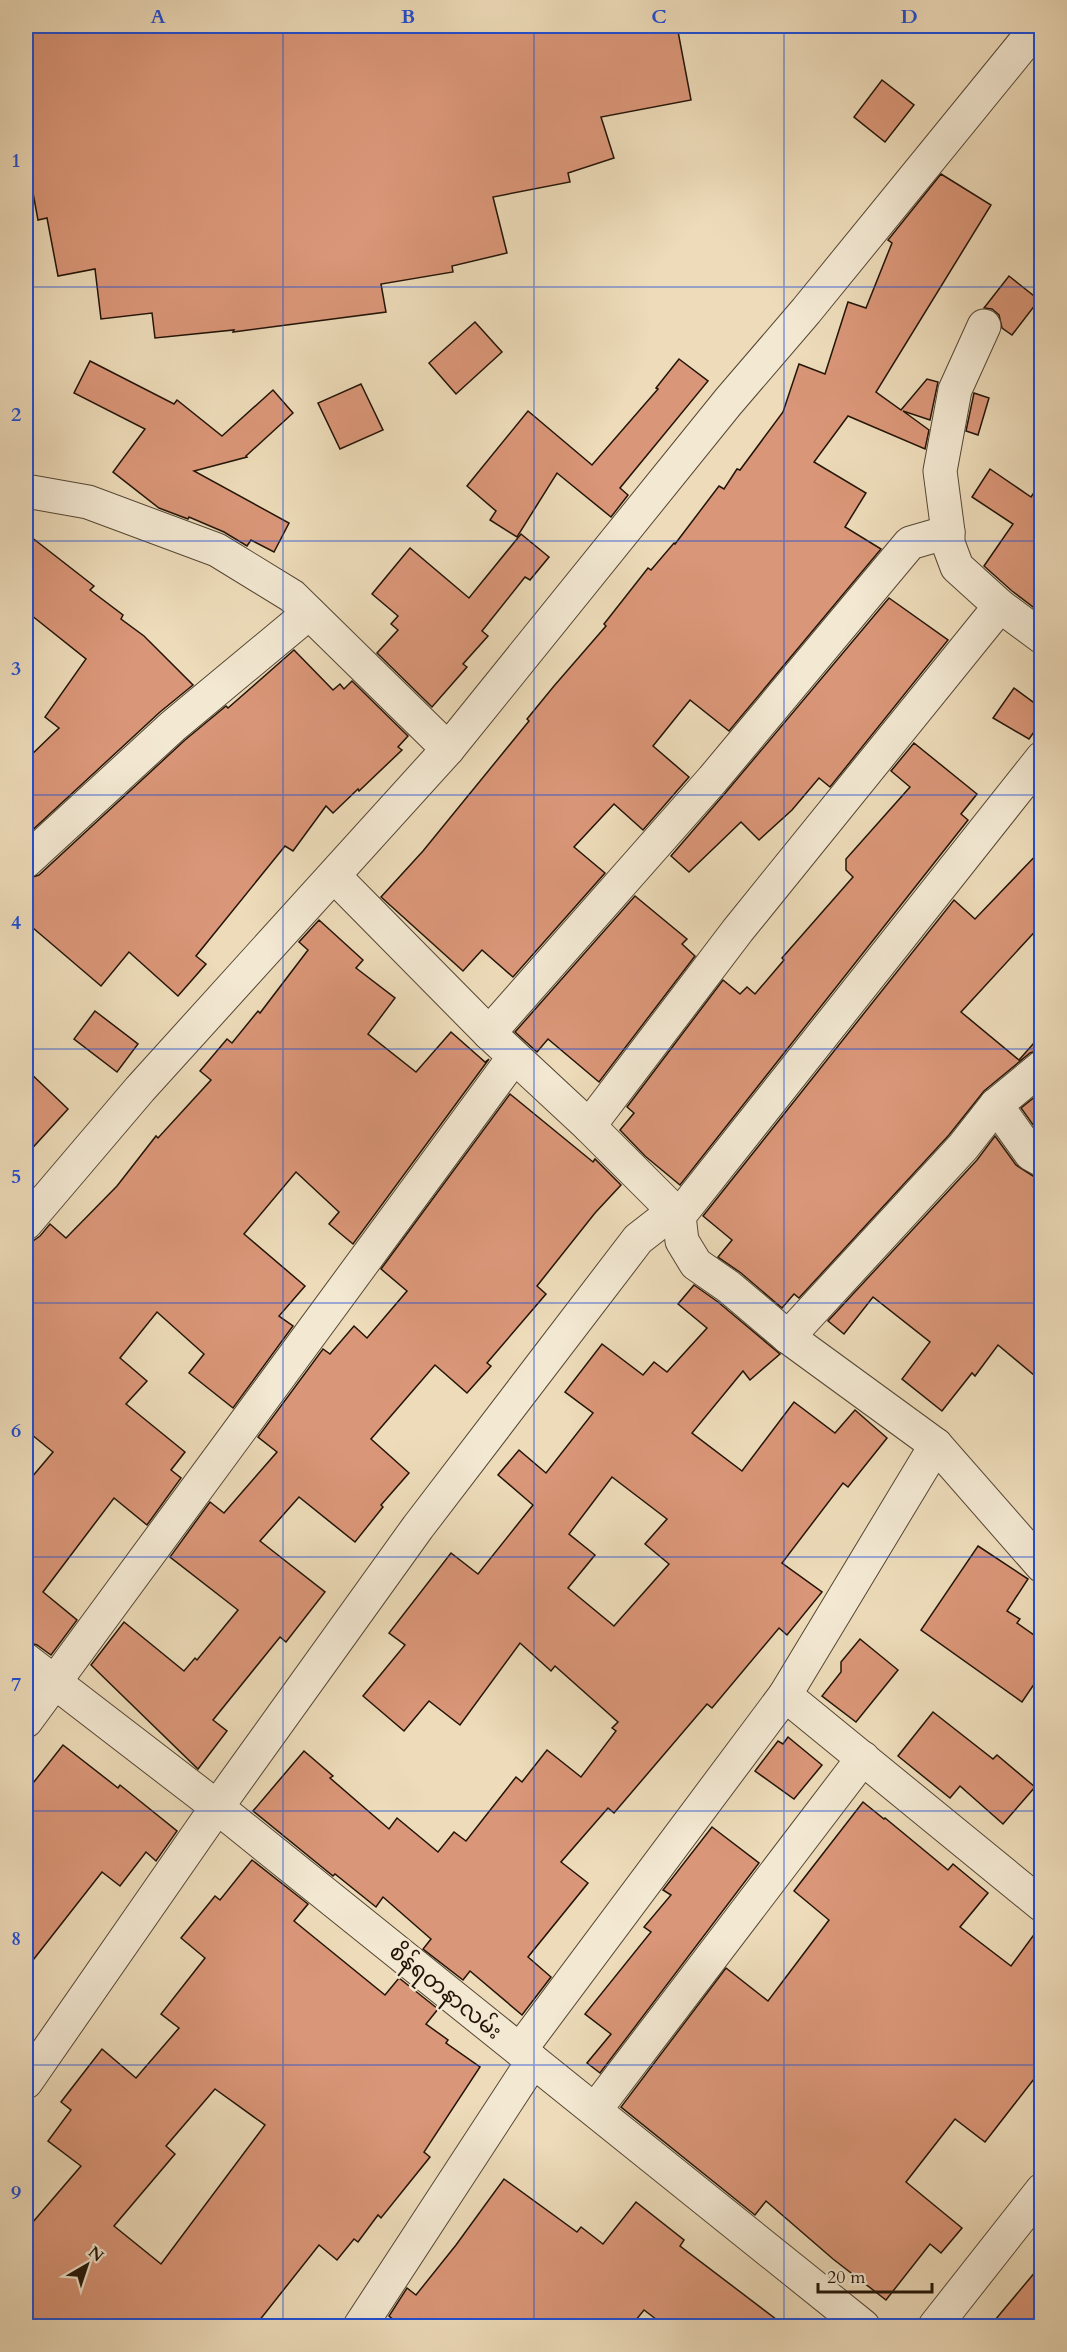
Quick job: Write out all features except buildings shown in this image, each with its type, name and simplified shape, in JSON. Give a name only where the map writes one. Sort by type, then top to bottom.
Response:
[{"type":"street","points":[[26,1223],[141,1089],[448,749],[728,402],[806,311],[1038,26]]},
{"type":"street","points":[[984,326],[955,390],[940,471],[948,543],[957,567],[1000,606],[1041,637]]},
{"type":"street","points":[[26,491],[88,502],[217,550],[292,596],[448,749]]},
{"type":"street","points":[[489,1033],[706,788],[910,543],[948,532]]},
{"type":"street","points":[[589,1126],[738,930],[1000,606]]},
{"type":"street","points":[[26,861],[173,726],[309,613]]},
{"type":"street","points":[[26,2082],[217,1807],[418,1527],[638,1239],[677,1213],[1041,758]]},
{"type":"street","points":[[334,877],[489,1033],[589,1126],[677,1213],[682,1241],[696,1264],[729,1287],[788,1337],[936,1445],[1041,1566]]},
{"type":"street","points":[[26,1721],[53,1681],[514,1057]]},
{"type":"street","points":[[788,1337],[963,1147],[996,1105],[1041,1067]]},
{"type":"street","points":[[996,1105],[1031,1154],[1041,1160]]},
{"type":"street","points":[[360,2326],[526,2056],[785,1695],[936,1445]]},
{"type":"street","name":"စိန်ရတနာလမ်း","points":[[26,1660],[217,1807],[863,2326]]},
{"type":"street","points":[[785,1695],[1041,1905]]},
{"type":"street","points":[[595,2110],[863,1758]]},
{"type":"street","points":[[935,2326],[1041,2190]]}]
